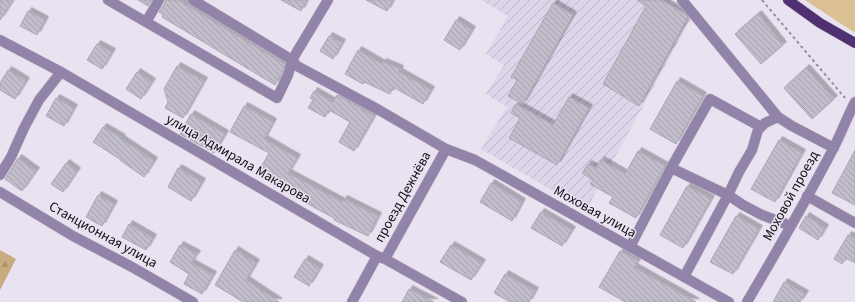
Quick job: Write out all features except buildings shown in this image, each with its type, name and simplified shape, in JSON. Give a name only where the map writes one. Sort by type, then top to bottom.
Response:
[{"type":"main road","points":[[788,0],[820,23],[855,43]]},
{"type":"street","points":[[108,0],[277,98],[288,75],[292,60],[328,0]]},
{"type":"street","points":[[146,22],[159,0]]},
{"type":"street","name":"Моховая улица","points":[[193,0],[292,60],[297,66],[379,110],[446,149],[475,160],[729,302]]},
{"type":"street","points":[[682,0],[778,117],[834,148]]},
{"type":"street","name":"улица Адмирала Макарова","points":[[0,40],[61,72],[381,258],[462,302]]},
{"type":"street","points":[[0,175],[11,157],[39,100],[61,72]]},
{"type":"street","points":[[630,247],[671,168],[710,99],[761,127]]},
{"type":"street","name":"Моховой проезд","points":[[747,302],[834,148],[854,104]]},
{"type":"street","points":[[684,277],[752,150],[758,130],[765,123],[778,117]]},
{"type":"street","name":"проезд Дежнёва","points":[[352,302],[381,258],[446,149]]},
{"type":"street","points":[[671,168],[728,195],[762,215],[791,226]]},
{"type":"street","name":"Станционная улица","points":[[0,192],[73,236],[132,267],[193,302]]},
{"type":"street","points":[[807,196],[855,224]]},
{"type":"path","points":[[762,0],[854,104]]},
{"type":"shaded area","points":[[481,0],[669,0],[692,17],[586,210],[481,149],[507,107],[486,94],[504,65],[486,54],[508,16]]},
{"type":"shaded area","points":[[805,0],[855,0],[855,32],[852,31]]},
{"type":"green space","points":[[0,250],[16,259],[0,290]]}]
